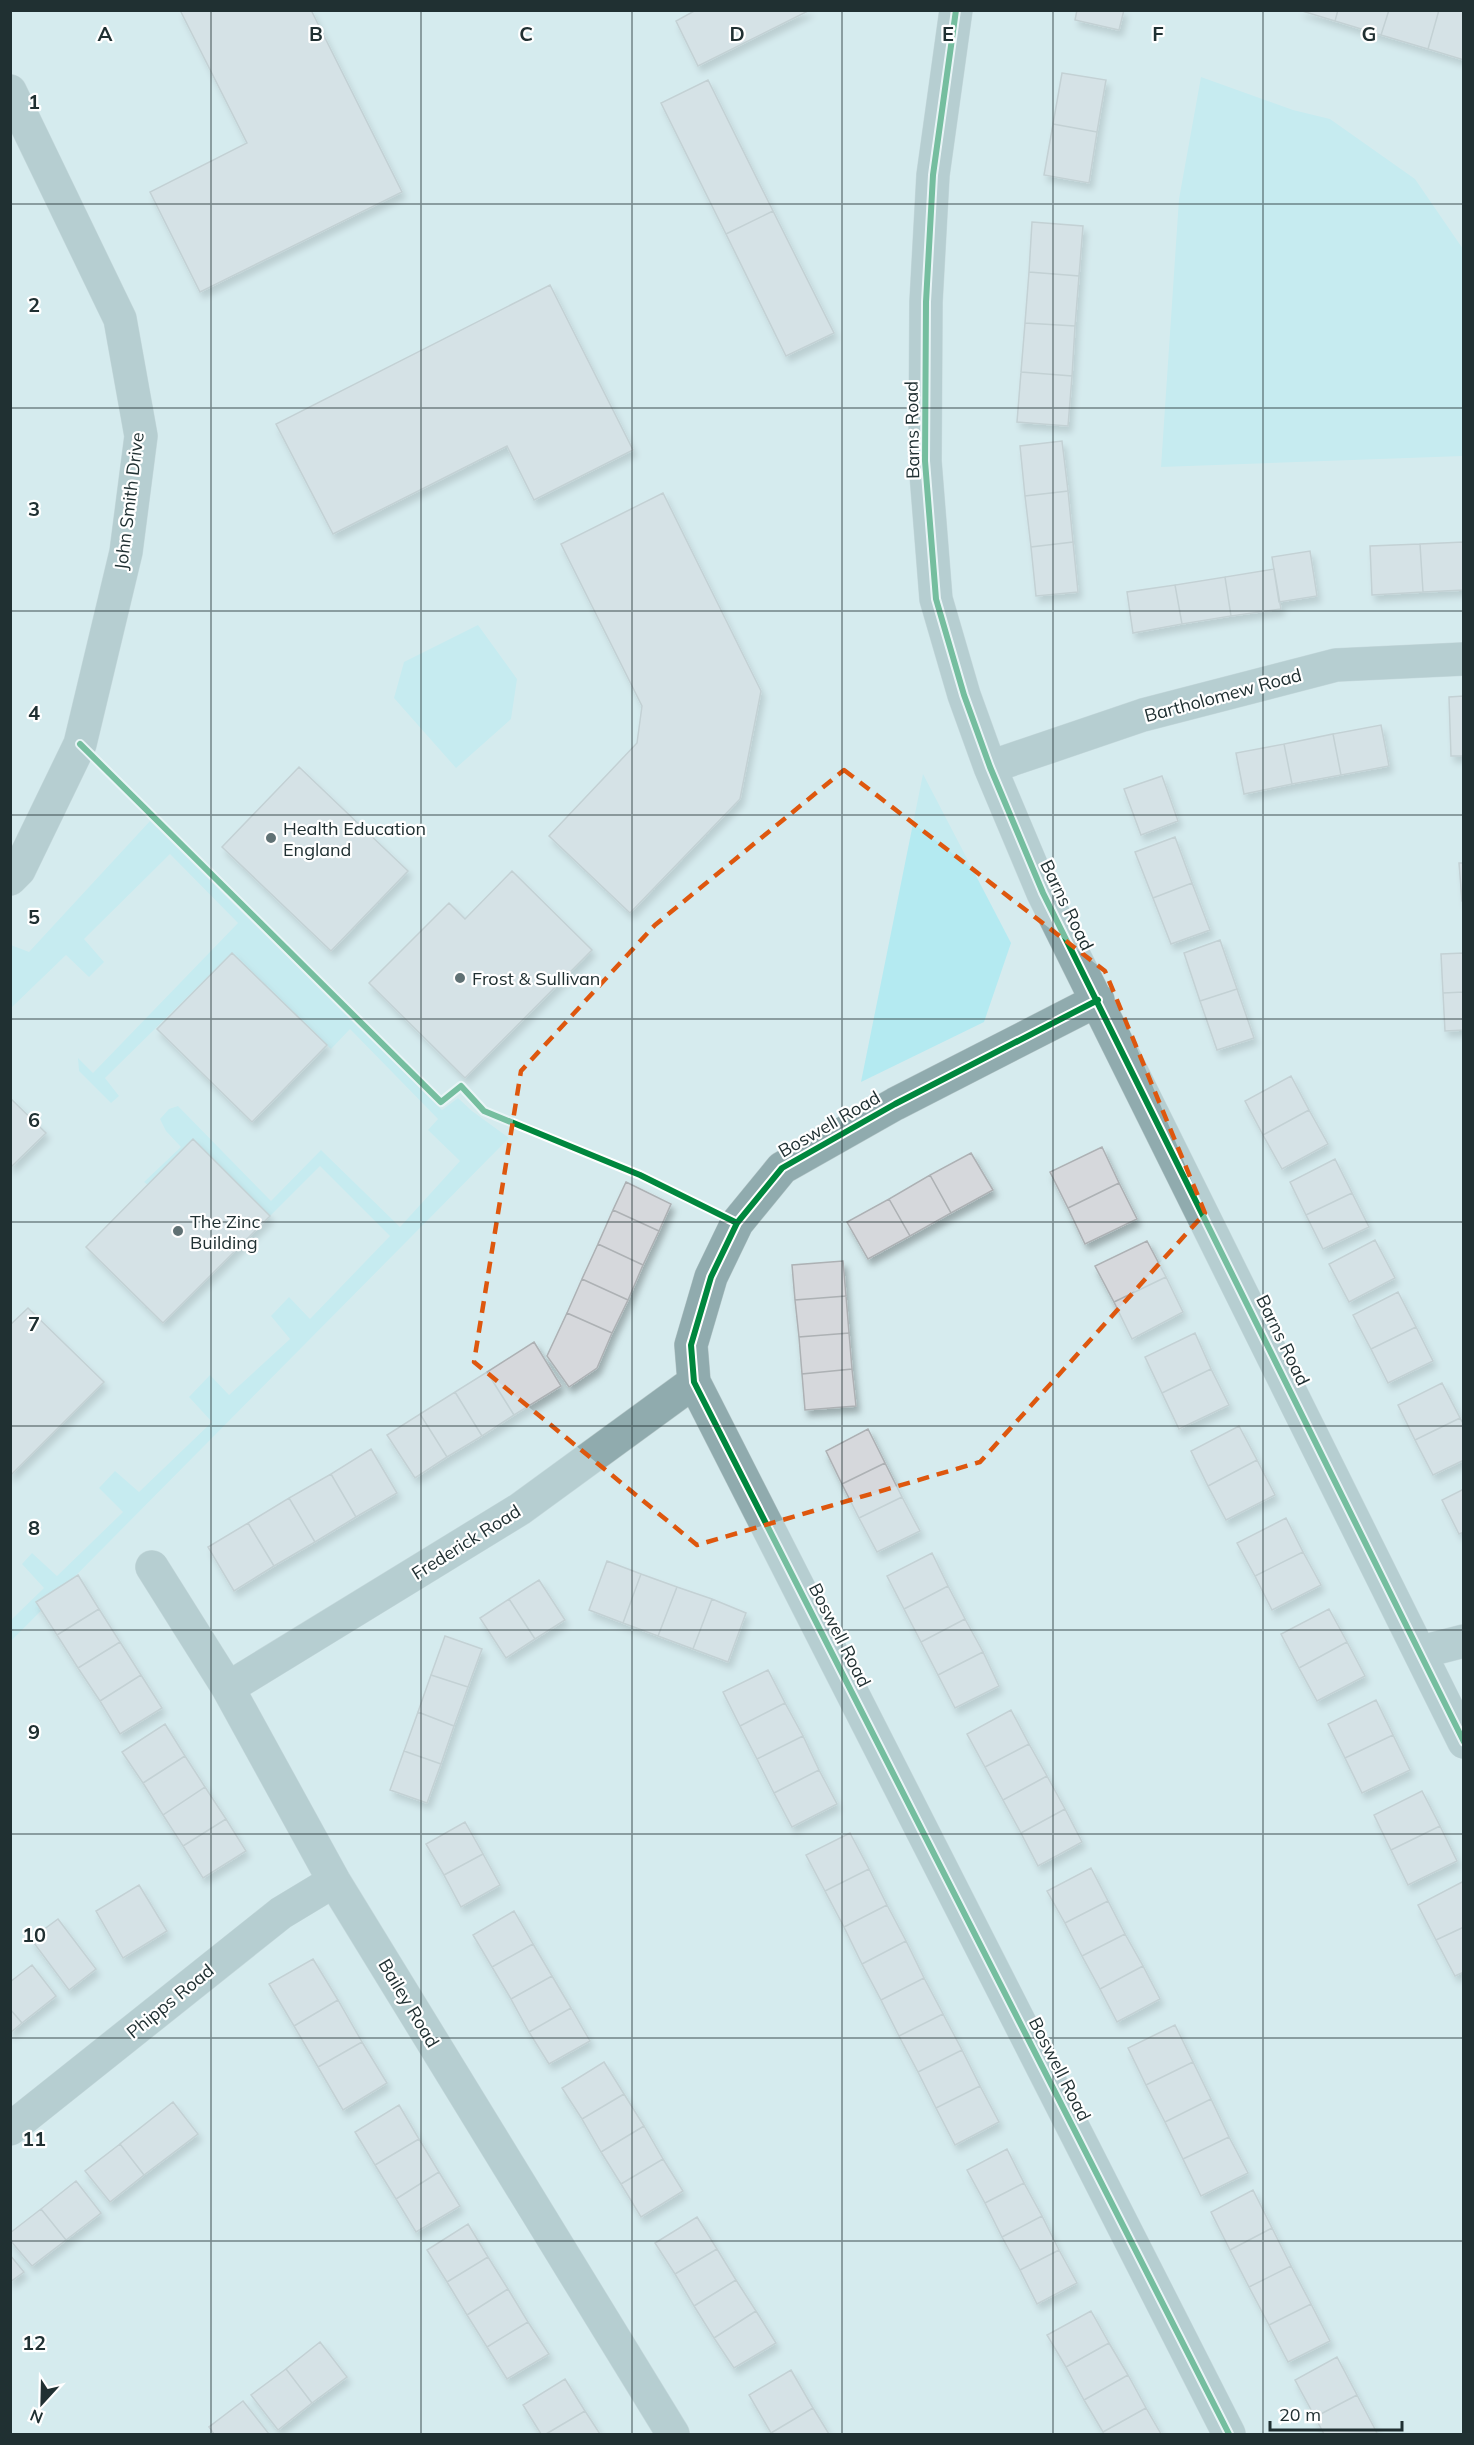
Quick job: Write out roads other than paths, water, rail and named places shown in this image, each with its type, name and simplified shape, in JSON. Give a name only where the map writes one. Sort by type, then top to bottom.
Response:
[{"type":"street","name":"Barns Road","points":[[956,10],[933,174],[926,302],[925,461],[936,599],[964,695],[990,766],[1043,893],[1464,1742]]},
{"type":"street","name":"John Smith Drive","points":[[10,91],[120,319],[141,436],[126,552],[80,744],[19,870],[10,879]]},
{"type":"street","name":"Bartholomew Road","points":[[990,766],[1143,715],[1336,665],[1464,659]]},
{"type":"street","name":"Boswell Road","points":[[1098,1000],[895,1104],[782,1168],[737,1223],[711,1277],[690,1345],[694,1382],[1229,2434]]},
{"type":"street","name":"Frederick Road","points":[[228,1688],[520,1509],[694,1382]]},
{"type":"street","name":"Bailey Road","points":[[152,1567],[228,1688],[334,1881],[673,2434]]},
{"type":"street","points":[[1421,1652],[1464,1641]]},
{"type":"street","name":"Phipps Road","points":[[10,2129],[281,1913],[334,1881]]},
{"type":"place","name":"Health Education England","points":[[271,838]]},
{"type":"place","name":"Frost & Sullivan","points":[[460,978]]},
{"type":"place","name":"The Zinc Building","points":[[178,1231]]}]
